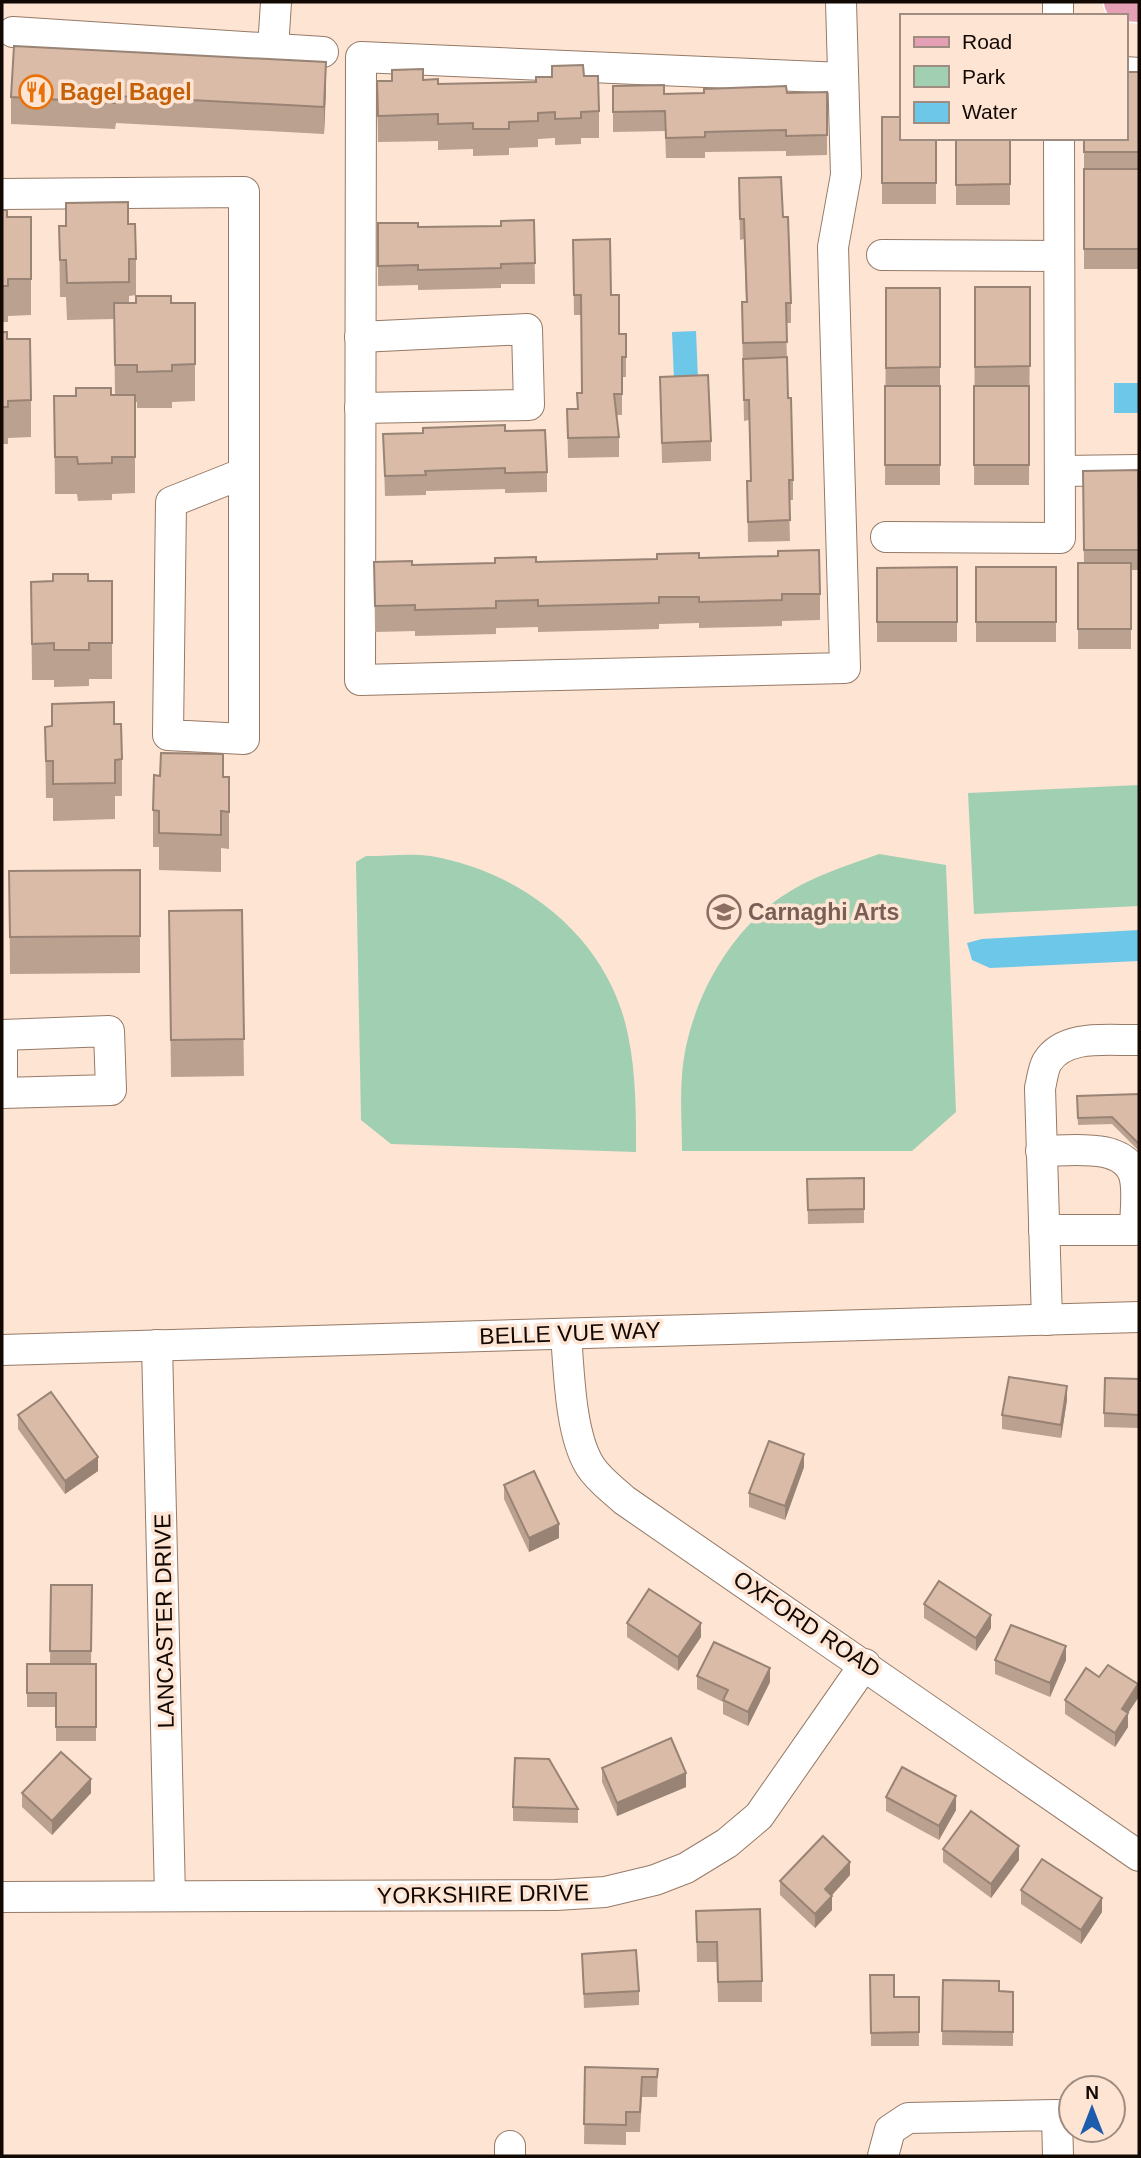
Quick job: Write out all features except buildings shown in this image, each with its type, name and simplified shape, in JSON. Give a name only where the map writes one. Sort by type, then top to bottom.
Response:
[{"type":"main road","points":[[1123,2],[1139,3]]},
{"type":"street","points":[[273,49],[276,2]]},
{"type":"street","points":[[841,2],[846,175],[833,247],[845,668],[360,680],[361,57],[843,78]]},
{"type":"street","points":[[13,32],[323,52]]},
{"type":"street","points":[[886,537],[1060,538],[1059,140]]},
{"type":"street","points":[[2,194],[244,192],[244,473],[244,738],[168,735],[171,502],[244,473]]},
{"type":"street","points":[[882,255],[1059,256]]},
{"type":"street","points":[[360,337],[527,329],[528,405],[360,408]]},
{"type":"street","points":[[1060,471],[1139,470]]},
{"type":"street","points":[[109,1031],[111,1090],[2,1093],[2,1037],[109,1031]]},
{"type":"street","points":[[1047,1320],[1040,1088],[1046,1063],[1060,1049],[1079,1042],[1139,1040]]},
{"type":"street","points":[[1041,1151],[1103,1151],[1125,1161],[1135,1177],[1135,1230],[1044,1230]]},
{"type":"street","name":"BELLE VUE WAY","points":[[2,1350],[1139,1317]]},
{"type":"street","name":"OXFORD ROAD","points":[[566,1334],[577,1426],[588,1463],[600,1480],[624,1500],[865,1664],[1139,1856]]},
{"type":"street","name":"LANCASTER DRIVE","points":[[157,1345],[170,1896]]},
{"type":"street","name":"YORKSHIRE DRIVE","points":[[2,1897],[556,1895],[605,1892],[655,1880],[707,1856],[759,1816],[865,1664]]},
{"type":"street","points":[[883,2156],[890,2130],[908,2118],[1057,2115],[1058,2156]]},
{"type":"green space","points":[[1139,785],[1139,906],[974,914],[968,793]]},
{"type":"green space","points":[[879,854],[946,865],[956,1112],[912,1151],[682,1151],[681,1084],[685,1050],[701,1000],[726,953],[761,913],[781,897],[816,878]]},
{"type":"green space","points":[[366,856],[431,856],[465,864],[498,877],[529,894],[582,940],[602,969],[618,1000],[628,1035],[634,1078],[636,1152],[391,1144],[361,1120],[356,862]]},
{"type":"water","points":[[696,331],[698,379],[674,380],[672,332]]},
{"type":"water","points":[[1114,383],[1139,383],[1139,413],[1114,413]]},
{"type":"water","points":[[1139,930],[1139,961],[990,968],[972,960],[967,943],[982,939]]},
{"type":"place","name":"Bagel Bagel","points":[[36,92]]},
{"type":"place","name":"Carnaghi Arts","points":[[724,912]]}]
